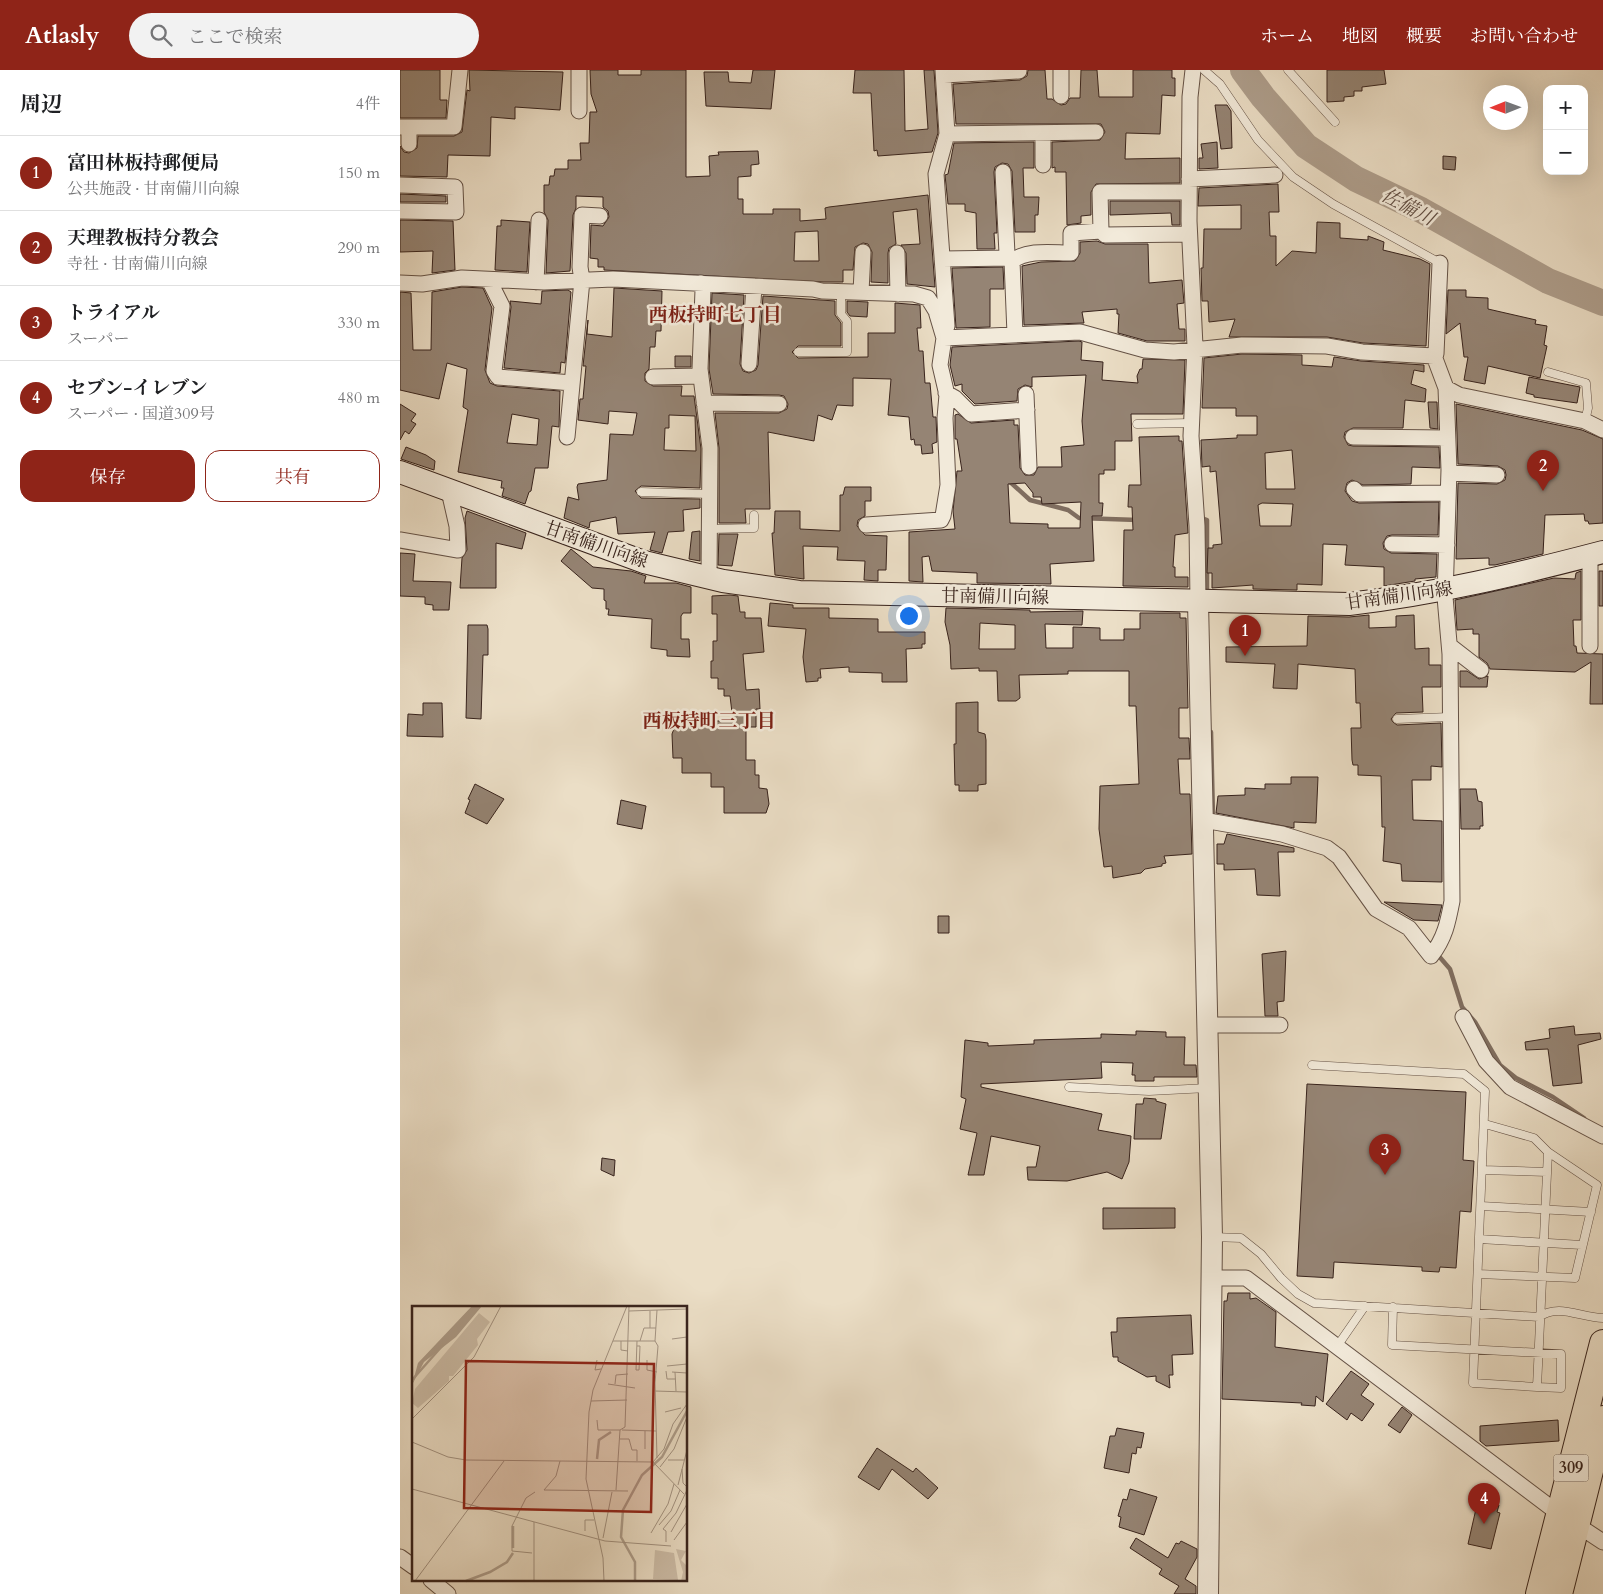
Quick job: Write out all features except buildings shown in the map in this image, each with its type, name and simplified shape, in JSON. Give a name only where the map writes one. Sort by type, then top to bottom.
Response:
[{"type":"highway","name":"309","points":[[1559,1594],[1568,1520],[1603,1343]]},
{"type":"highway","name":"309","points":[[1539,1594],[1568,1520],[1603,1419]]},
{"type":"main road","name":"甘南備川向線","points":[[400,472],[623,556],[709,578],[800,592],[1349,604],[1445,590],[1597,553]]},
{"type":"street","points":[[409,144],[405,127],[454,127],[460,70]]},
{"type":"street","points":[[579,70],[579,111]]},
{"type":"street","points":[[1061,70],[1061,96]]},
{"type":"street","points":[[1193,70],[1190,97],[1189,234],[1195,350],[1191,422],[1197,526],[1212,1237],[1208,1594]]},
{"type":"street","points":[[866,526],[940,520],[943,516],[948,485],[945,418],[946,393],[940,365],[946,338],[936,174],[947,134],[944,72],[1019,71]]},
{"type":"street","points":[[947,134],[1096,132]]},
{"type":"street","points":[[1042,133],[1043,165]]},
{"type":"street","points":[[1003,172],[1007,254],[1011,260],[1015,334]]},
{"type":"street","points":[[1189,234],[1105,235],[1101,231],[1100,192],[1189,185],[1275,175]]},
{"type":"street","points":[[400,186],[455,187],[456,212],[400,211]]},
{"type":"street","points":[[567,437],[582,280],[580,267],[582,215],[600,216]]},
{"type":"street","points":[[536,282],[539,220]]},
{"type":"street","points":[[942,259],[1011,260],[1031,253],[1071,252],[1071,233],[1101,231]]},
{"type":"street","points":[[861,292],[863,252]]},
{"type":"street","points":[[897,253],[898,294]]},
{"type":"street","points":[[1203,820],[1282,834],[1328,848],[1338,857],[1376,908],[1409,928],[1431,956],[1446,933],[1452,901],[1450,646],[1445,590],[1449,473],[1446,388],[1434,356],[1436,354],[1440,263]]},
{"type":"street","points":[[400,283],[422,284],[462,278],[536,282],[613,279],[841,292],[914,294],[928,298],[936,311],[946,338]]},
{"type":"street","points":[[489,280],[502,306],[494,371],[498,377],[572,383]]},
{"type":"street","points":[[701,283],[703,290],[700,376],[710,448],[709,578]]},
{"type":"street","points":[[749,364],[754,286]]},
{"type":"street","points":[[946,338],[1080,332],[1145,350],[1174,352],[1242,345],[1327,346],[1362,352],[1434,356]]},
{"type":"street","points":[[653,377],[700,376]]},
{"type":"street","points":[[1446,388],[1459,395],[1585,421],[1603,430]]},
{"type":"street","points":[[946,393],[955,398],[971,414],[1026,410]]},
{"type":"street","points":[[1026,394],[1029,467]]},
{"type":"street","points":[[704,404],[779,404]]},
{"type":"street","points":[[1353,437],[1447,438]]},
{"type":"street","points":[[1449,473],[1497,475]]},
{"type":"street","points":[[1354,489],[1359,494],[1448,493]]},
{"type":"street","points":[[400,540],[458,550],[457,526],[449,491]]},
{"type":"street","points":[[1392,544],[1447,545]]},
{"type":"street","points":[[1590,646],[1597,553]]},
{"type":"street","points":[[1450,646],[1481,670]]},
{"type":"street","points":[[1462,1017],[1486,1061],[1493,1071],[1510,1087],[1603,1136]]},
{"type":"street","points":[[1207,1025],[1280,1025]]},
{"type":"street","points":[[1212,1278],[1246,1278],[1338,1345],[1568,1520],[1603,1542]]},
{"type":"street","points":[[400,1557],[412,1566]]},
{"type":"street","points":[[433,1582],[448,1594]]},
{"type":"lane","points":[[1204,70],[1220,84],[1258,140],[1293,177],[1326,199],[1440,263]]},
{"type":"lane","points":[[1288,70],[1335,122]]},
{"type":"lane","points":[[798,352],[847,352],[847,321],[841,314],[841,292]]},
{"type":"lane","points":[[1548,372],[1586,383],[1588,408],[1585,421]]},
{"type":"lane","points":[[1137,424],[1191,422]]},
{"type":"lane","points":[[641,492],[710,494]]},
{"type":"lane","points":[[710,529],[754,528],[754,515]]},
{"type":"lane","points":[[1398,718],[1450,717]]},
{"type":"lane","points":[[1312,1065],[1464,1074],[1485,1091],[1485,1124],[1482,1170],[1475,1350],[1473,1383],[1561,1388],[1561,1354],[1475,1350],[1392,1345],[1393,1307]]},
{"type":"lane","points":[[1069,1088],[1149,1091],[1208,1088]]},
{"type":"lane","points":[[1478,1274],[1575,1278],[1597,1185],[1548,1152],[1534,1138],[1485,1124]]},
{"type":"lane","points":[[1536,1387],[1548,1152]]},
{"type":"lane","points":[[1482,1170],[1547,1172]]},
{"type":"lane","points":[[1481,1206],[1591,1212]]},
{"type":"lane","points":[[1212,1237],[1241,1238],[1261,1254],[1281,1278],[1298,1294],[1314,1303],[1539,1317],[1548,1311],[1580,1313],[1603,1318]]},
{"type":"lane","points":[[1479,1240],[1582,1245]]},
{"type":"lane","points":[[1338,1345],[1365,1306]]},
{"type":"waterway","name":"佐備川","points":[[1243,70],[1263,97],[1306,146],[1356,179],[1421,210],[1548,281],[1603,303]]},
{"type":"waterway","points":[[1008,480],[1030,500],[1068,510],[1079,518],[1138,520]]},
{"type":"waterway","points":[[1199,517],[1207,520],[1207,594]]},
{"type":"waterway","points":[[1211,732],[1213,816],[1216,816]]},
{"type":"waterway","points":[[1437,954],[1450,969],[1462,1007],[1475,1022],[1500,1065],[1516,1078],[1553,1097],[1584,1118]]},
{"type":"place","name":"天理教板持分教会","points":[[1543,491]]},
{"type":"place","name":"富田林板持郵便局","points":[[1245,656]]},
{"type":"place","name":"トライアル","points":[[1385,1175]]},
{"type":"place","name":"セブン-イレブン","points":[[1484,1524]]},
{"type":"district","name":"西板持町七丁目","points":[[715,315]]},
{"type":"district","name":"西板持町三丁目","points":[[709,721]]}]
